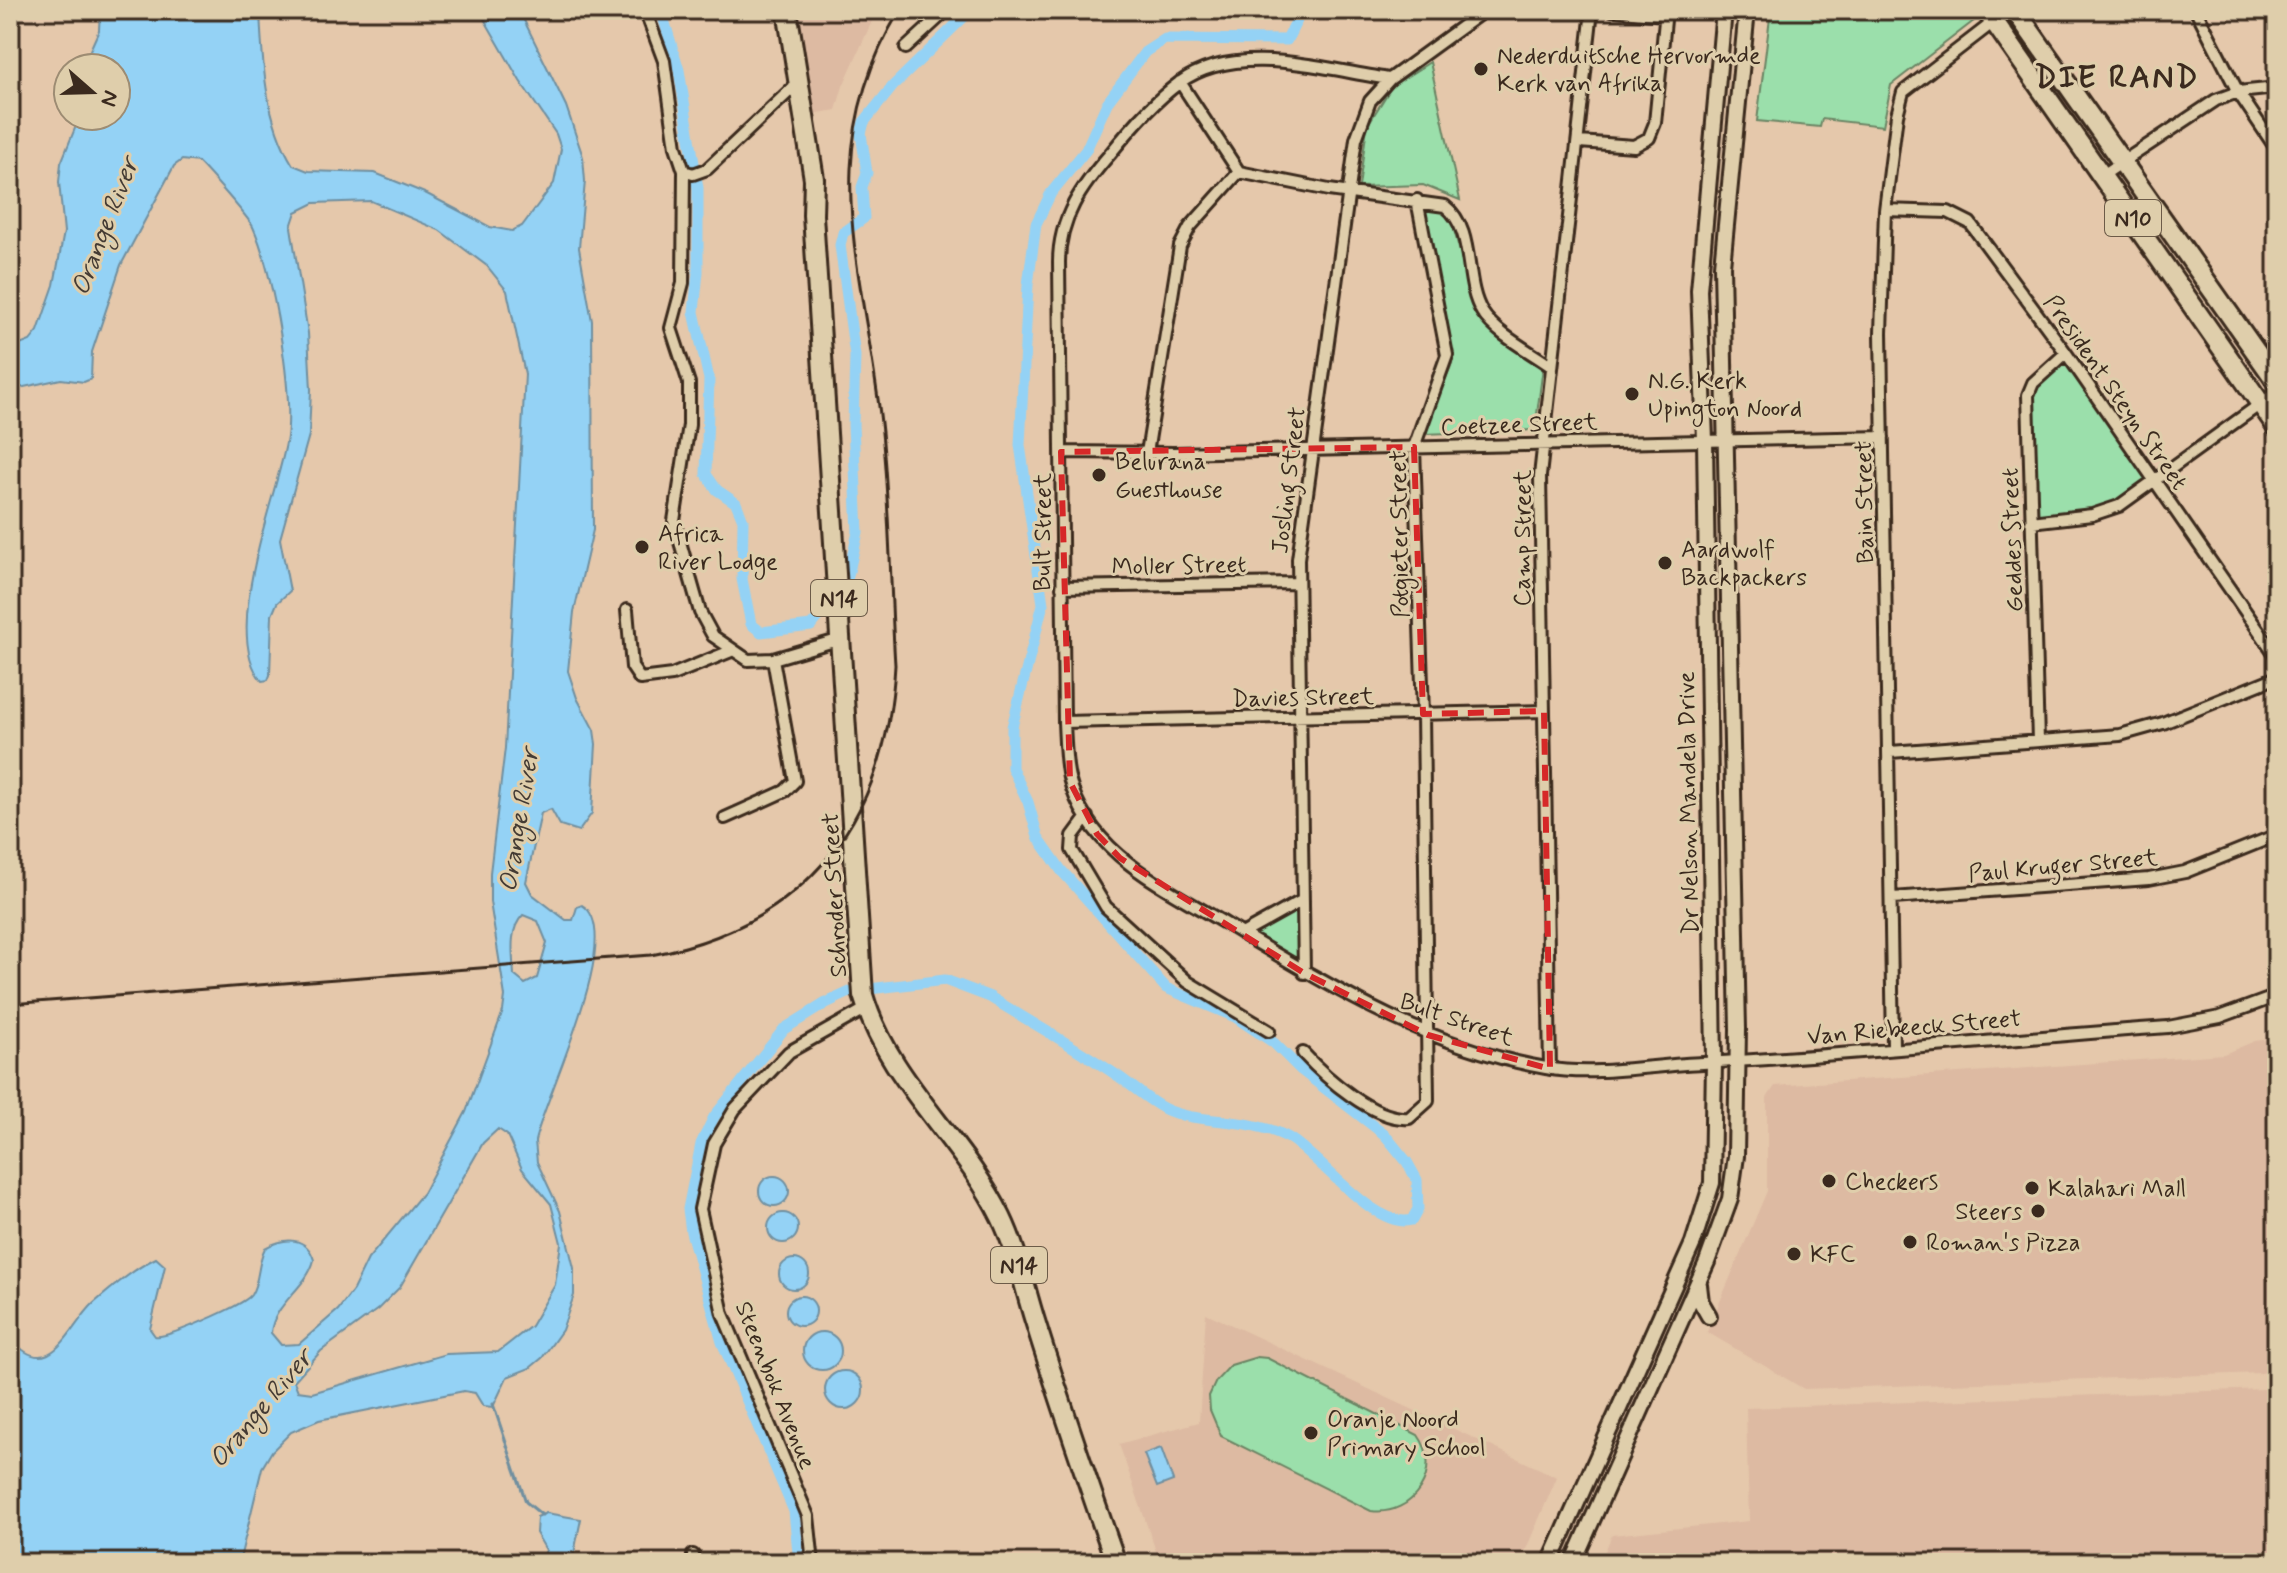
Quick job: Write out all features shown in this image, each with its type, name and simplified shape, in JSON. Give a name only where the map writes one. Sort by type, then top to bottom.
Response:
[{"type":"highway","name":"Schroder Street","points":[[776,10],[795,85]]},
{"type":"highway","name":"Schroder Street","points":[[787,10],[806,199],[813,215],[864,995],[916,1095],[980,1179],[1013,1242],[1034,1318],[1116,1563]]},
{"type":"highway","name":"N10","points":[[2015,10],[2277,382]]},
{"type":"highway","name":"N10","points":[[1997,14],[2103,175],[2277,427]]},
{"type":"street","points":[[645,10],[664,61],[676,147],[694,172],[683,283],[671,328],[689,383],[689,425],[674,521],[700,612],[713,636],[748,660],[773,659],[841,639]]},
{"type":"street","points":[[906,48],[947,10]]},
{"type":"street","points":[[1390,79],[1485,10]]},
{"type":"street","name":"Camp Street","points":[[1550,1069],[1539,487],[1592,10]]},
{"type":"street","points":[[1579,142],[1634,146],[1649,138],[1655,123],[1666,13],[1612,10]]},
{"type":"street","name":"Dr Nelson Mandela Drive","points":[[1550,1563],[1681,1272],[1712,1183],[1714,1062],[1700,259],[1724,10]]},
{"type":"street","name":"Dr Nelson Mandela Drive","points":[[1573,1563],[1699,1281],[1727,1213],[1734,1185],[1737,1062],[1722,266],[1747,10]]},
{"type":"street","points":[[2196,10],[2238,92],[2277,150]]},
{"type":"street","name":"Bain Street","points":[[1893,1047],[1893,898],[1881,333],[1885,210],[1897,115],[1903,92],[1997,14]]},
{"type":"street","name":"Bult Street","points":[[1390,79],[1258,62],[1218,67],[1180,82],[1092,175],[1077,196],[1060,234],[1064,722],[1070,782],[1087,817],[1108,846],[1131,867],[1304,973],[1428,1035],[1550,1069]]},
{"type":"street","name":"Josling Street","points":[[1304,973],[1297,583],[1347,192],[1362,118],[1373,96],[1390,79]]},
{"type":"street","points":[[1180,82],[1239,172],[1445,206],[1457,219],[1483,313],[1552,367]]},
{"type":"street","points":[[694,172],[795,85]]},
{"type":"street","points":[[2103,175],[2207,105],[2238,92],[2277,88]]},
{"type":"street","points":[[1147,453],[1180,246],[1190,227],[1239,172]]},
{"type":"street","name":"Potgieter Street","points":[[1303,1053],[1325,1075],[1375,1110],[1402,1118],[1419,1111],[1429,1100],[1423,714],[1414,447],[1447,355],[1417,200]]},
{"type":"street","name":"President Steyn Street","points":[[1885,210],[1948,212],[1967,220],[2066,353],[2277,657]]},
{"type":"street","name":"Geddes Street","points":[[2038,741],[2028,395],[2033,383],[2066,353]]},
{"type":"street","points":[[2031,522],[2102,513],[2156,483],[2277,392]]},
{"type":"street","name":"Coetzee Street","points":[[1061,452],[1147,453],[1883,437]]},
{"type":"street","name":"Moller Street","points":[[1062,587],[1297,583]]},
{"type":"street","points":[[627,610],[632,667],[640,679],[672,675],[731,651]]},
{"type":"street","points":[[725,818],[785,791],[795,781],[773,659]]},
{"type":"street","points":[[1890,752],[2142,730],[2277,677]]},
{"type":"street","name":"Davies Street","points":[[1064,722],[1544,711]]},
{"type":"street","points":[[1087,817],[1073,836],[1072,850],[1106,907],[1188,982],[1269,1031]]},
{"type":"street","name":"Paul Kruger Street","points":[[1893,898],[2149,879],[2185,872],[2277,835]]},
{"type":"street","points":[[1242,934],[1303,900]]},
{"type":"street","name":"Steenbok Avenue","points":[[813,1563],[808,1516],[723,1314],[701,1224],[702,1196],[719,1132],[756,1085],[864,995]]},
{"type":"street","name":"Van Riebeeck Street","points":[[1550,1069],[1588,1070],[1737,1062],[2168,1027],[2220,1017],[2277,996]]},
{"type":"street","points":[[1652,1334],[1684,1311],[1681,1272]]},
{"type":"street","points":[[1699,1281],[1701,1302],[1709,1316]]},
{"type":"highlighted area","points":[[1414,447],[1423,714],[1544,711],[1550,1069],[1428,1035],[1304,973],[1120,858],[1097,834],[1070,782],[1061,452]]},
{"type":"shaded area","points":[[796,10],[877,10],[843,86],[836,110],[813,114]]},
{"type":"shaded area","name":"Kalahari Mall","points":[[2277,1038],[2277,1368],[2262,1373],[1804,1389],[1707,1332],[1767,1191],[1767,1098],[1775,1086],[2224,1054],[2255,1041]]},
{"type":"shaded area","name":"Oranje Noord Primary School","points":[[1206,1313],[1557,1477],[1520,1563],[1160,1563],[1119,1444],[1199,1422]]},
{"type":"shaded area","points":[[2277,1385],[2277,1563],[1600,1563],[1612,1535],[1749,1521],[1746,1408],[2264,1389]]},
{"type":"green space","points":[[1771,10],[1969,10],[1975,20],[1891,85],[1883,126],[1822,119],[1820,127],[1757,121]]},
{"type":"green space","points":[[1430,62],[1460,200],[1423,185],[1359,187],[1367,126],[1392,86]]},
{"type":"green space","points":[[1422,209],[1443,211],[1452,223],[1477,313],[1543,367],[1535,430],[1423,434],[1453,361]]},
{"type":"green space","points":[[2066,357],[2152,481],[2121,500],[2095,510],[2031,517],[2029,385]]},
{"type":"green space","points":[[1300,908],[1303,964],[1253,934]]},
{"type":"green space","points":[[1257,1357],[1267,1358],[1418,1435],[1428,1463],[1420,1489],[1400,1507],[1371,1511],[1221,1436],[1210,1410],[1209,1396],[1216,1381],[1231,1365]]},
{"type":"water","name":"Orange River","points":[[100,10],[260,10],[264,70],[271,110],[276,129],[293,165],[308,171],[375,173],[427,194],[490,227],[512,231],[522,226],[554,183],[561,149],[556,134],[520,81],[479,10],[519,10],[566,106],[583,157],[585,181],[579,248],[592,321],[593,530],[574,612],[568,671],[577,698],[594,730],[592,813],[579,831],[560,825],[551,809],[541,813],[526,882],[532,894],[566,920],[573,920],[577,907],[582,905],[594,921],[595,947],[590,980],[535,1141],[537,1162],[560,1211],[574,1268],[574,1295],[562,1330],[542,1358],[530,1368],[507,1377],[493,1407],[483,1406],[475,1393],[464,1391],[319,1420],[291,1432],[272,1451],[262,1468],[239,1563],[10,1563],[10,1337],[24,1351],[36,1356],[48,1354],[58,1347],[94,1303],[156,1258],[165,1266],[150,1329],[155,1336],[174,1332],[245,1300],[254,1290],[265,1248],[294,1241],[306,1246],[314,1260],[305,1279],[278,1313],[271,1333],[281,1345],[299,1344],[338,1310],[353,1290],[368,1259],[423,1193],[466,1112],[503,1011],[505,996],[490,902],[490,873],[505,748],[525,374],[507,291],[487,266],[439,230],[371,201],[314,203],[296,212],[291,227],[308,333],[311,390],[309,435],[280,539],[290,591],[277,603],[272,615],[270,675],[268,680],[262,681],[251,660],[247,632],[248,600],[254,565],[286,443],[285,366],[275,302],[253,227],[198,162],[182,160],[174,166],[121,265],[92,352],[91,379],[84,382],[61,379],[10,390],[10,349],[30,341],[38,331],[54,285],[64,232],[59,182],[61,163],[74,132],[132,132],[132,52],[89,52],[99,30]],"holes":[[[523,915],[538,921],[547,943],[537,978],[525,984],[514,975],[513,936]],[[498,1129],[507,1135],[522,1169],[551,1204],[561,1243],[555,1285],[531,1326],[498,1352],[446,1354],[312,1393],[298,1391],[294,1381],[321,1351],[378,1309],[400,1287],[483,1143]]]},
{"type":"water","points":[[774,1176],[780,1177],[788,1185],[788,1197],[780,1205],[774,1206],[768,1205],[760,1197],[759,1191],[760,1185],[768,1177]]},
{"type":"water","points":[[783,1213],[789,1214],[797,1222],[797,1234],[789,1242],[783,1243],[777,1242],[769,1234],[768,1228],[769,1222],[777,1214]]},
{"type":"water","points":[[794,1259],[800,1260],[808,1268],[808,1280],[800,1288],[794,1289],[788,1288],[780,1280],[779,1274],[780,1268],[788,1260]]},
{"type":"water","points":[[801,1296],[807,1297],[815,1305],[815,1317],[807,1325],[801,1326],[795,1325],[787,1317],[786,1311],[787,1305],[795,1297]]},
{"type":"water","points":[[822,1332],[836,1337],[841,1351],[836,1365],[822,1370],[808,1365],[803,1351],[808,1337]]},
{"type":"water","points":[[844,1371],[858,1376],[863,1390],[858,1404],[844,1409],[830,1404],[825,1390],[830,1376]]},
{"type":"water","points":[[1161,1448],[1173,1481],[1157,1487],[1144,1454]]},
{"type":"water","points":[[546,1513],[581,1519],[572,1563],[553,1563],[543,1558],[546,1550],[536,1533],[537,1517]]},
{"type":"waterway","points":[[661,10],[679,70],[698,188],[698,272],[694,312],[709,379],[706,474],[717,490],[736,503],[743,520],[742,579],[751,624],[761,632],[811,626],[827,607]]},
{"type":"waterway","points":[[847,580],[858,532],[853,425],[855,356],[840,245],[843,233],[864,218],[862,187],[867,173],[861,134],[864,122],[893,86],[971,10]]},
{"type":"waterway","points":[[799,1563],[794,1511],[722,1342],[691,1232],[688,1209],[701,1144],[714,1117],[784,1029],[826,1003],[852,991],[945,980],[990,997],[1100,1064],[1165,1109],[1274,1131],[1302,1147],[1349,1190],[1382,1214],[1397,1220],[1412,1220],[1418,1209],[1417,1180],[1385,1135],[1301,1070],[1274,1043],[1235,1017],[1166,988],[1061,870],[1038,837],[1028,802],[1012,768],[1012,727],[1043,604],[1020,445],[1028,285],[1036,224],[1051,193],[1086,150],[1107,103],[1145,52],[1165,39],[1287,40],[1302,10]]},
{"type":"waterway","points":[[493,1404],[526,1502],[542,1515]]},
{"type":"railway","points":[[10,1004],[651,955],[706,941],[753,919],[794,891],[828,857],[855,817],[875,772],[889,721],[895,665],[884,453],[857,263],[851,163],[858,113],[874,63],[900,10]]},
{"type":"place","name":"Nederduitsche Hervormde Kerk van Afrika","points":[[1481,69]]},
{"type":"place","name":"N.G. Kerk Upington Noord","points":[[1632,394]]},
{"type":"place","name":"Belurana Guesthouse","points":[[1099,475]]},
{"type":"place","name":"Africa River Lodge","points":[[642,547]]},
{"type":"place","name":"Aardwolf Backpackers","points":[[1665,563]]},
{"type":"place","name":"Checkers","points":[[1829,1181]]},
{"type":"place","name":"Kalahari Mall","points":[[2032,1188]]},
{"type":"place","name":"Steers","points":[[2038,1211]]},
{"type":"place","name":"Roman's Pizza","points":[[1910,1242]]},
{"type":"place","name":"KFC","points":[[1794,1254]]},
{"type":"place","name":"Oranje Noord Primary School","points":[[1311,1433]]},
{"type":"district","name":"DIE RAND","points":[[2117,76]]}]
